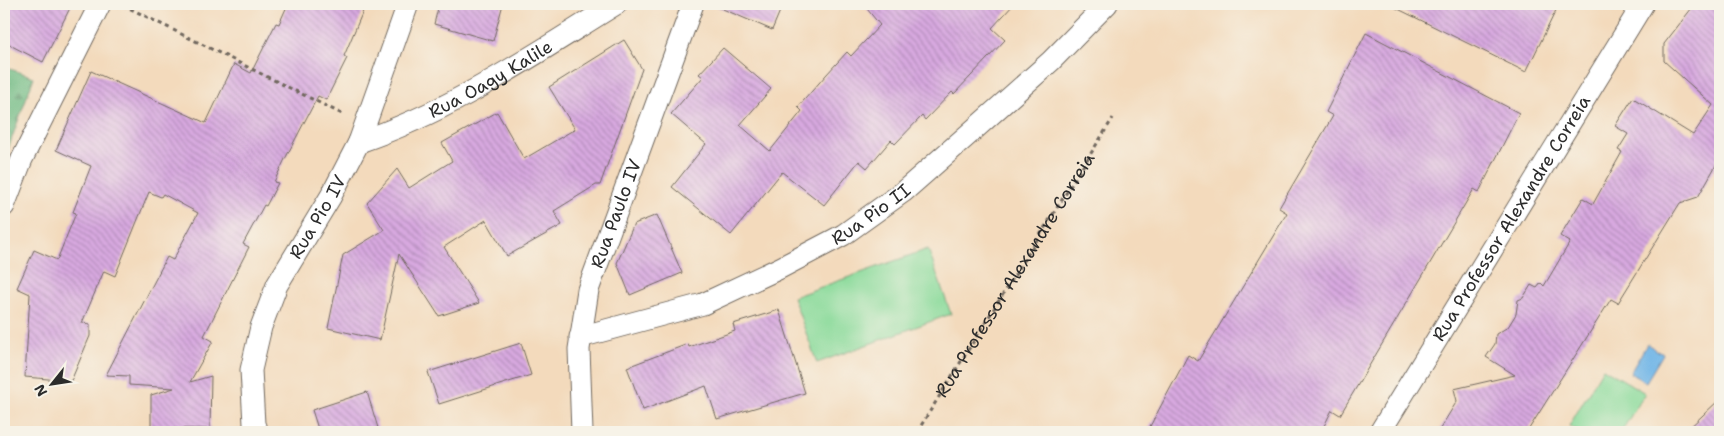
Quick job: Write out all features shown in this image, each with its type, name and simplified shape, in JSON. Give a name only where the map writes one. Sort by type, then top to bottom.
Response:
[{"type":"street","points":[[4,206],[22,160],[100,4]]},
{"type":"street","name":"Rua Pio IV","points":[[257,432],[254,424],[251,370],[261,327],[277,284],[331,196],[362,133],[408,4]]},
{"type":"street","name":"Rua Oagy Kalile","points":[[362,133],[400,128],[453,103],[616,4]]},
{"type":"street","name":"Rua Paulo IV","points":[[582,432],[579,349],[588,290],[693,4]]},
{"type":"street","name":"Rua Pio II","points":[[580,337],[702,304],[780,268],[843,235],[903,192],[1051,60],[1106,4]]},
{"type":"street","name":"Rua Professor Alexandre Correia","points":[[1380,432],[1644,4]]},
{"type":"path","points":[[120,4],[241,65],[362,133]]},
{"type":"path","name":"Rua Professor Alexandre Correia","points":[[917,432],[1112,118]]},
{"type":"green space","points":[[4,67],[34,77],[4,160]]},
{"type":"green space","points":[[928,249],[951,314],[817,363],[793,297]]},
{"type":"green space","points":[[1603,368],[1645,393],[1621,432],[1579,432],[1569,426]]},
{"type":"water","points":[[1647,344],[1663,354],[1646,382],[1630,373]]},
{"type":"building","points":[[4,4],[72,4],[43,62],[4,42]]},
{"type":"building","points":[[288,4],[366,4],[344,56],[347,58],[326,100],[318,96],[285,159],[274,182],[278,183],[243,244],[249,247],[204,336],[213,341],[190,382],[211,376],[210,429],[151,428],[151,395],[174,388],[129,385],[129,376],[106,375],[167,257],[173,260],[198,213],[163,194],[161,197],[149,192],[115,276],[104,271],[82,323],[90,324],[90,336],[71,381],[25,377],[30,294],[17,288],[34,250],[57,260],[76,213],[73,212],[91,166],[56,150],[91,71],[206,123],[234,64],[251,73],[276,23],[279,24]]},
{"type":"building","points":[[439,4],[503,4],[493,41],[434,24]]},
{"type":"building","points":[[711,4],[783,4],[772,30]]},
{"type":"building","points":[[863,4],[1014,4],[992,28],[1005,40],[954,94],[952,92],[925,120],[922,116],[895,144],[891,140],[867,168],[859,161],[824,205],[782,172],[731,235],[672,187],[706,144],[671,114],[703,77],[699,74],[723,48],[771,89],[740,125],[770,151],[802,111],[798,107],[847,52],[851,56],[880,25]]},
{"type":"building","points":[[1388,4],[1559,4],[1526,72]]},
{"type":"building","points":[[1695,4],[1720,4],[1720,158],[1698,197],[1680,203],[1618,303],[1611,299],[1527,432],[1438,432],[1457,401],[1454,389],[1515,375],[1486,357],[1495,344],[1496,334],[1508,327],[1516,314],[1518,300],[1523,298],[1531,285],[1537,288],[1541,283],[1544,286],[1570,242],[1560,236],[1583,198],[1593,204],[1622,152],[1618,150],[1628,134],[1615,126],[1633,98],[1693,135],[1713,105],[1664,61],[1664,44]]},
{"type":"building","points":[[1366,33],[1519,113],[1479,192],[1474,189],[1340,415],[1332,410],[1321,432],[1147,432],[1188,355],[1198,361],[1287,213],[1279,208],[1333,116],[1326,112]]},
{"type":"building","points":[[624,40],[642,69],[600,185],[596,185],[554,211],[562,225],[507,256],[486,220],[444,247],[479,303],[439,316],[399,254],[380,340],[328,328],[343,255],[384,230],[367,203],[397,169],[409,188],[452,161],[442,143],[497,112],[524,159],[575,129],[549,87]]},
{"type":"building","points":[[657,215],[682,273],[630,295],[617,263],[634,224]]},
{"type":"building","points":[[779,310],[805,393],[717,419],[706,386],[643,410],[627,367],[688,344],[689,347],[735,331],[733,324]]},
{"type":"building","points":[[521,343],[531,375],[439,404],[428,372]]},
{"type":"building","points":[[367,392],[378,428],[365,432],[319,432],[312,410]]},
{"type":"building","points":[[1720,399],[1720,432],[1685,432]]}]
